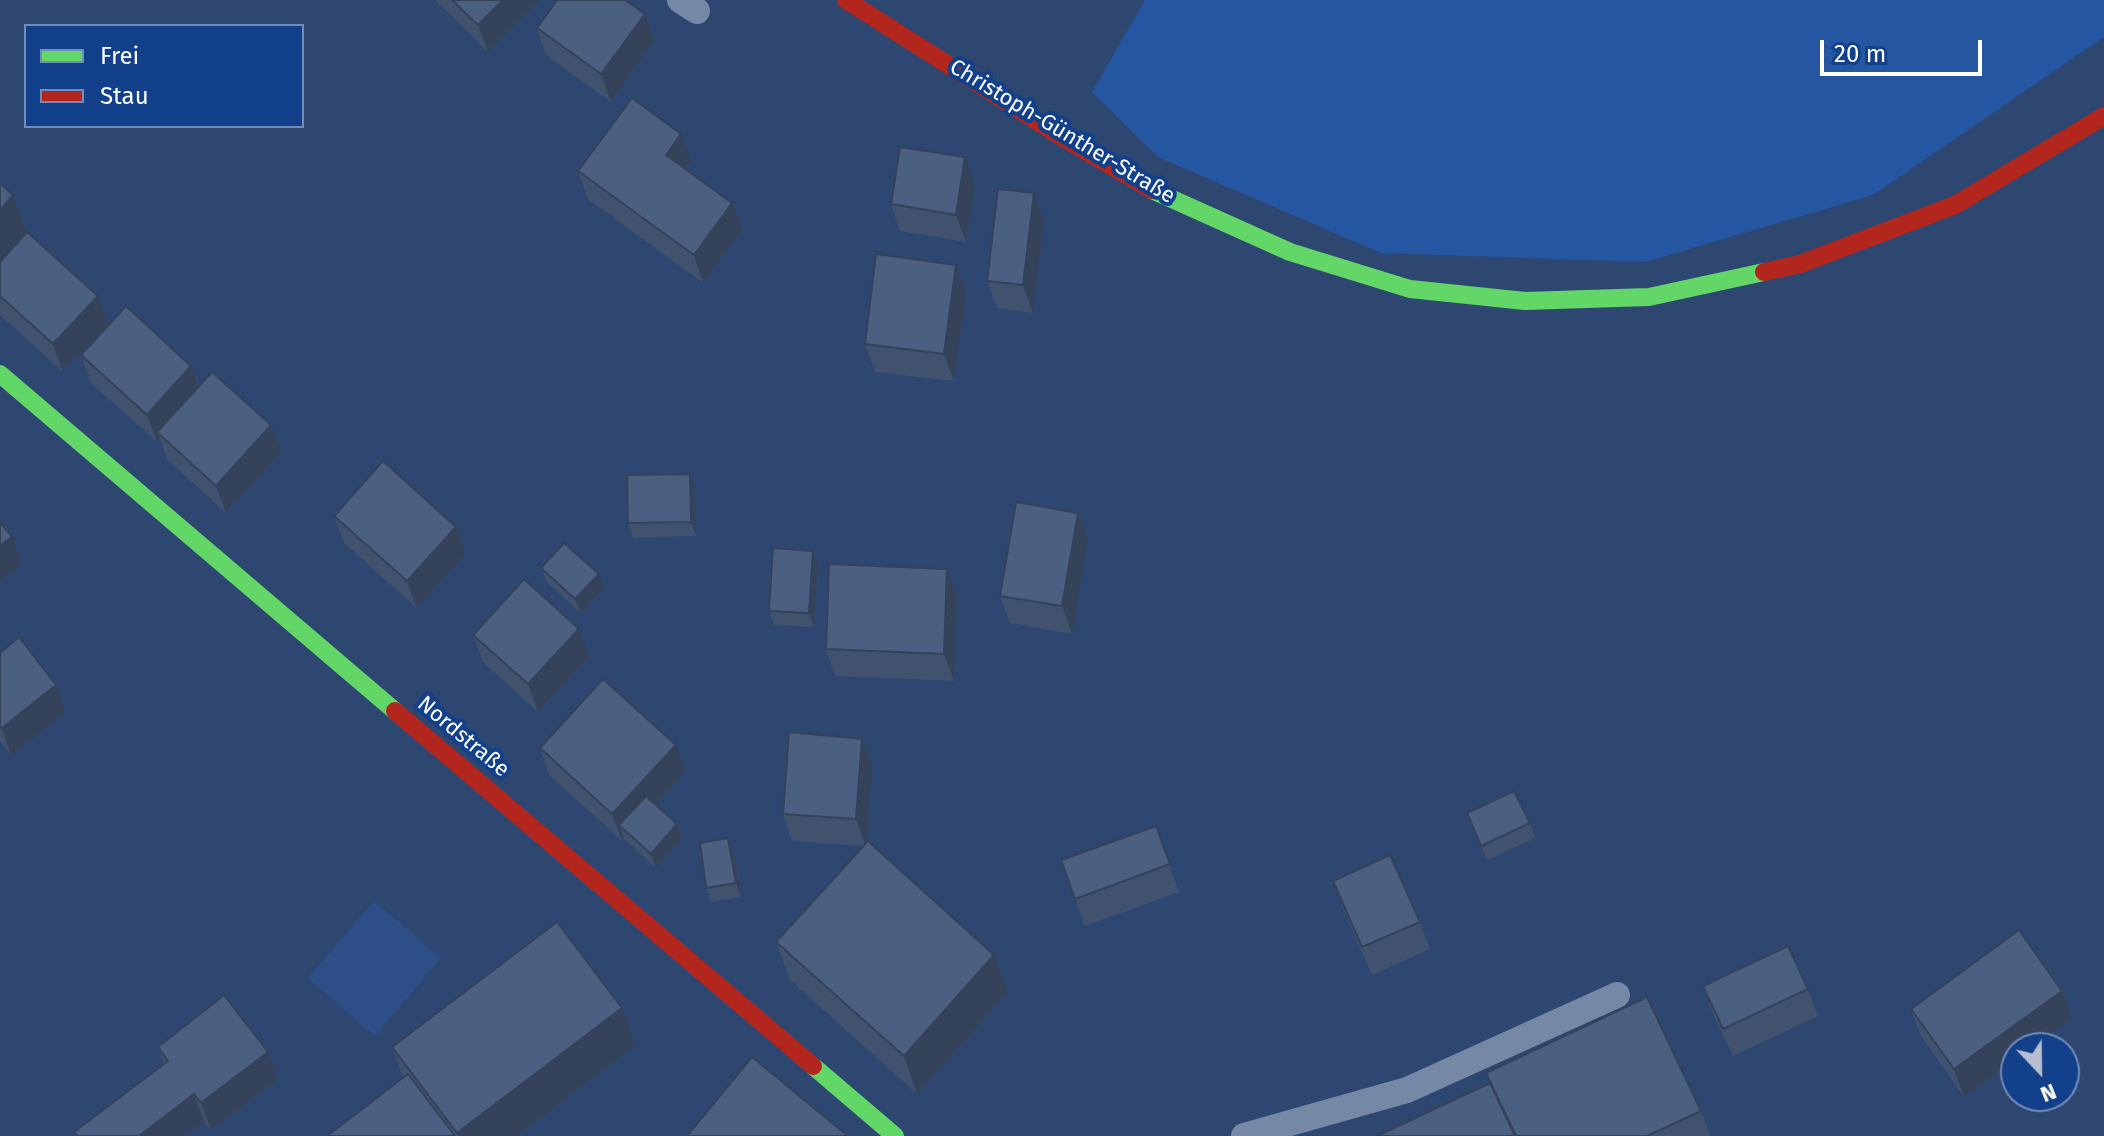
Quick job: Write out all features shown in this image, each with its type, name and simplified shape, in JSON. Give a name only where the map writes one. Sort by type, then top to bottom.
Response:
[{"type":"street","name":"Christoph-Günther-Straße","points":[[846,0],[1144,186],[1290,252],[1410,289],[1525,301],[1649,297],[1800,264],[1955,205],[2104,116]]},
{"type":"street","name":"Nordstraße","points":[[0,374],[895,1136]]},
{"type":"lane","points":[[1244,1136],[1407,1090],[1617,995]]},
{"type":"shaded area","points":[[1145,0],[2104,0],[2104,37],[1873,195],[1645,262],[1381,253],[1158,157],[1092,92]]},
{"type":"shaded area","points":[[374,901],[441,958],[375,1036],[308,978]]},
{"type":"building","points":[[452,0],[503,0],[478,25]]},
{"type":"building","points":[[557,0],[625,0],[645,14],[601,74],[537,28]]},
{"type":"building","points":[[632,98],[681,134],[666,155],[732,203],[694,255],[578,171]]},
{"type":"building","points":[[900,147],[965,157],[956,215],[891,204]]},
{"type":"building","points":[[0,183],[13,195],[0,210]]},
{"type":"building","points":[[998,189],[1034,193],[1023,285],[987,281]]},
{"type":"building","points":[[27,232],[98,296],[53,344],[0,296],[0,262]]},
{"type":"building","points":[[876,254],[956,265],[944,354],[865,344]]},
{"type":"building","points":[[126,306],[191,366],[147,415],[81,355]]},
{"type":"building","points":[[212,372],[271,425],[216,486],[157,432]]},
{"type":"building","points":[[383,461],[456,527],[407,581],[334,516]]},
{"type":"building","points":[[690,474],[691,522],[628,523],[627,475]]},
{"type":"building","points":[[1016,502],[1078,513],[1062,606],[1000,596]]},
{"type":"building","points":[[0,522],[12,537],[0,546]]},
{"type":"building","points":[[564,543],[599,574],[575,599],[541,568]]},
{"type":"building","points":[[773,548],[813,551],[809,613],[769,611]]},
{"type":"building","points":[[829,564],[947,569],[944,654],[826,649]]},
{"type":"building","points":[[524,579],[579,629],[528,684],[473,635]]},
{"type":"building","points":[[19,637],[56,685],[2,728],[0,653]]},
{"type":"building","points":[[603,679],[676,745],[612,814],[540,748]]},
{"type":"building","points":[[789,732],[862,739],[856,819],[783,814]]},
{"type":"building","points":[[1514,791],[1530,823],[1481,846],[1467,813]]},
{"type":"building","points":[[646,796],[677,824],[651,854],[619,825]]},
{"type":"building","points":[[1156,826],[1170,864],[1075,899],[1061,860]]},
{"type":"building","points":[[728,838],[736,883],[706,888],[700,843]]},
{"type":"building","points":[[868,841],[994,955],[904,1056],[776,942]]},
{"type":"building","points":[[1390,855],[1420,922],[1362,947],[1333,881]]},
{"type":"building","points":[[557,922],[622,1008],[457,1133],[392,1047]]},
{"type":"building","points":[[2019,930],[2062,991],[2005,1032],[2000,1032],[2000,1036],[1954,1069],[1911,1009]]},
{"type":"building","points":[[1788,946],[1808,989],[1723,1029],[1703,986]]},
{"type":"building","points":[[224,995],[268,1052],[201,1103],[194,1094],[139,1136],[77,1136],[74,1132],[168,1061],[158,1047]]},
{"type":"building","points":[[1647,997],[1701,1111],[1647,1136],[1516,1136],[1486,1073]]},
{"type":"building","points":[[752,1057],[848,1136],[687,1136]]},
{"type":"building","points":[[408,1074],[455,1136],[327,1136]]},
{"type":"building","points":[[1490,1083],[1515,1136],[1377,1136]]},
{"type":"traffic: fast","points":[[1152,190],[1290,252],[1410,289],[1525,301],[1649,297],[1764,272]]},
{"type":"traffic: fast","points":[[0,374],[395,711]]},
{"type":"traffic: fast","points":[[813,1066],[895,1136]]},
{"type":"traffic: jam","points":[[846,0],[1060,136],[1152,190]]},
{"type":"traffic: jam","points":[[1764,272],[1800,264],[1955,205],[2104,116]]},
{"type":"traffic: jam","points":[[395,711],[813,1066]]}]
